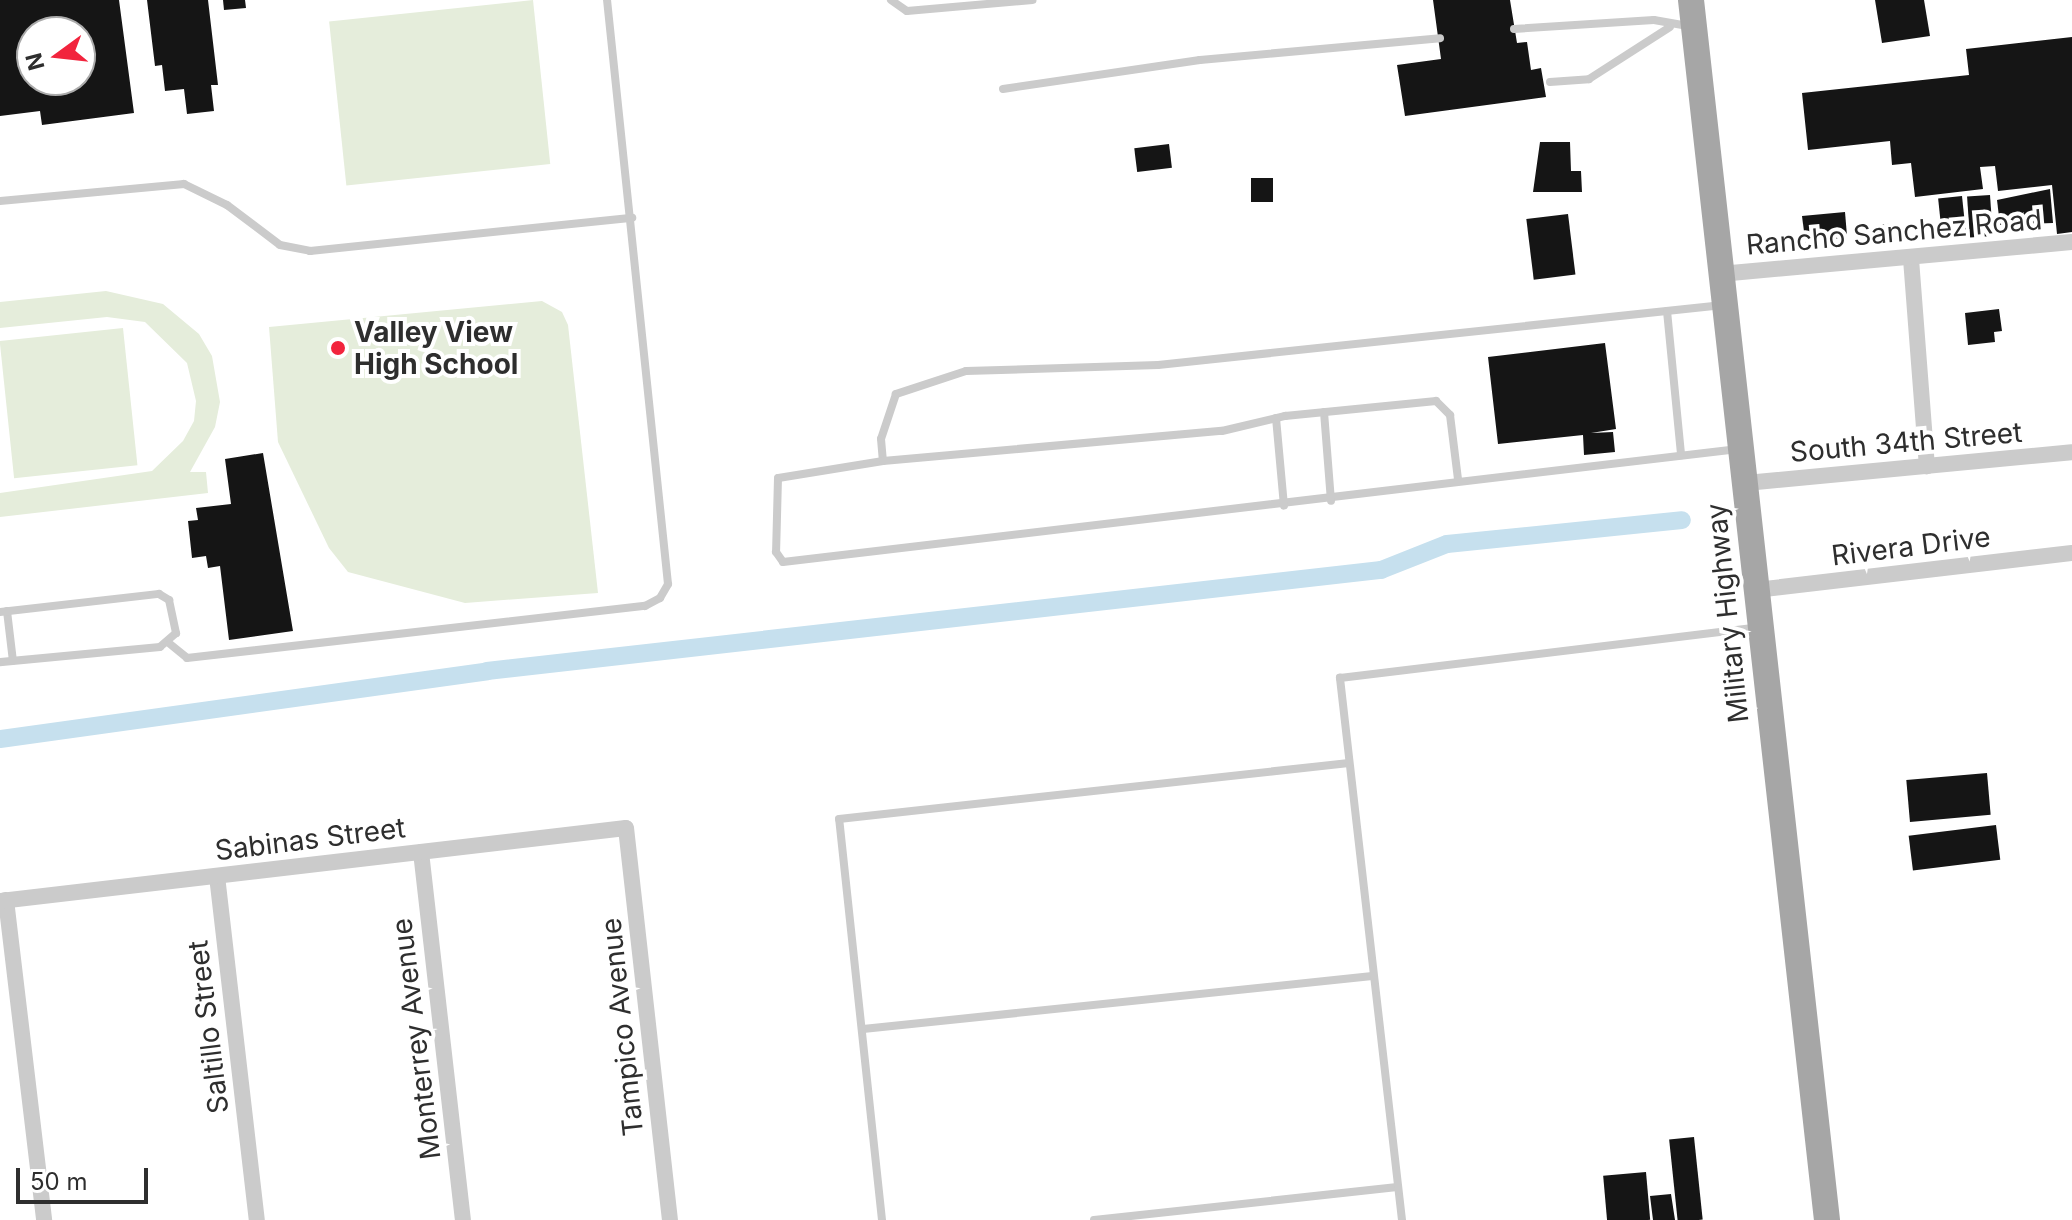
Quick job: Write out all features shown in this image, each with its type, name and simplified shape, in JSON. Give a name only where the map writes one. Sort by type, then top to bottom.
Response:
[{"type":"main road","name":"Military Highway","points":[[1691,0],[1682,27],[1720,274],[1746,483],[1827,1220]]},
{"type":"street","name":"Rancho Sanchez Road","points":[[1720,274],[2072,242]]},
{"type":"street","points":[[1911,259],[1927,466]]},
{"type":"street","name":"South 34th Street","points":[[1746,483],[2072,452]]},
{"type":"street","name":"Rivera Drive","points":[[1756,590],[2072,553]]},
{"type":"street","name":"Sabinas Street","points":[[3,900],[626,828]]},
{"type":"street","name":"Tampico Avenue","points":[[626,828],[670,1220]]},
{"type":"street","name":"Monterrey Avenue","points":[[421,852],[463,1220]]},
{"type":"street","name":"Saltillo Street","points":[[217,876],[257,1220]]},
{"type":"street","points":[[3,900],[44,1220]]},
{"type":"lane","points":[[0,662],[170,644],[187,658],[645,606],[660,598],[668,584],[607,0]]},
{"type":"lane","points":[[891,0],[907,11],[1033,0]]},
{"type":"lane","points":[[1514,29],[1654,20],[1682,27]]},
{"type":"lane","points":[[1550,82],[1589,79],[1682,27]]},
{"type":"lane","points":[[1003,89],[1200,60],[1440,38]]},
{"type":"lane","points":[[0,201],[184,184],[227,205],[280,245],[310,251],[632,218]]},
{"type":"lane","points":[[883,461],[881,439],[896,394],[966,371],[1158,365],[1724,305]]},
{"type":"lane","points":[[1667,311],[1681,455]]},
{"type":"lane","points":[[1458,479],[1450,415],[1436,401],[1324,412],[1276,418],[1222,431],[883,461],[778,478],[776,552],[783,562],[1331,501],[1458,479],[1741,449]]},
{"type":"lane","points":[[1324,412],[1331,501]]},
{"type":"lane","points":[[1276,418],[1284,506]]},
{"type":"lane","points":[[13,661],[4,611],[159,594],[174,613],[170,644]]},
{"type":"lane","points":[[1402,1220],[1340,678],[1760,627]]},
{"type":"lane","points":[[882,1220],[839,819],[1349,763]]},
{"type":"lane","points":[[863,1029],[1372,976]]},
{"type":"lane","points":[[1094,1220],[1397,1187]]},
{"type":"green space","points":[[533,0],[550,164],[346,186],[329,21]]},
{"type":"green space","points":[[106,291],[163,304],[199,334],[212,356],[220,402],[215,427],[190,472],[206,472],[208,493],[0,517],[0,493],[152,471],[183,441],[194,421],[196,401],[187,363],[145,322],[107,317],[0,328],[0,302]]},
{"type":"green space","points":[[542,301],[562,312],[568,325],[598,593],[465,603],[348,572],[329,548],[278,442],[269,327]]},
{"type":"green space","points":[[123,328],[137,465],[14,478],[0,341]]},
{"type":"building","points":[[0,0],[119,0],[134,113],[42,125],[40,111],[0,116]]},
{"type":"building","points":[[147,0],[208,0],[218,85],[211,85],[214,111],[187,114],[184,89],[165,91],[162,65],[155,66]]},
{"type":"building","points":[[223,0],[245,0],[246,8],[224,10]]},
{"type":"building","points":[[1433,0],[1510,0],[1517,43],[1527,42],[1531,70],[1541,68],[1546,97],[1405,116],[1397,65],[1441,59]]},
{"type":"building","points":[[1875,0],[1924,0],[1930,36],[1882,43]]},
{"type":"building","points":[[2072,37],[2072,232],[2057,234],[2052,185],[1998,191],[1995,166],[1980,167],[1983,189],[1915,197],[1911,163],[1892,165],[1890,141],[1808,150],[1802,93],[1969,75],[1966,49]]},
{"type":"building","points":[[1540,142],[1570,142],[1571,171],[1581,171],[1582,192],[1533,192]]},
{"type":"building","points":[[1169,144],[1172,168],[1137,172],[1134,148]]},
{"type":"building","points":[[1251,178],[1273,178],[1273,202],[1251,202]]},
{"type":"building","points":[[2050,189],[2053,223],[2000,225],[1997,200]]},
{"type":"building","points":[[1990,195],[1993,236],[1970,238],[1967,197]]},
{"type":"building","points":[[1962,196],[1966,233],[1942,235],[1938,199]]},
{"type":"building","points":[[1845,212],[1847,236],[1806,247],[1802,216]]},
{"type":"building","points":[[1568,214],[1575,275],[1534,280],[1526,219]]},
{"type":"building","points":[[1892,223],[1895,239],[1880,242],[1877,226]]},
{"type":"building","points":[[1999,309],[2002,331],[1994,332],[1995,342],[1968,345],[1965,313]]},
{"type":"building","points":[[1605,343],[1616,429],[1591,433],[1613,432],[1615,452],[1584,455],[1583,435],[1498,444],[1488,357]]},
{"type":"building","points":[[263,453],[293,631],[229,640],[220,566],[208,568],[206,556],[192,558],[188,521],[198,520],[196,508],[231,504],[225,459]]},
{"type":"building","points":[[1987,773],[1991,815],[1910,822],[1906,780]]},
{"type":"building","points":[[1996,825],[2000,860],[1913,870],[1909,836]]},
{"type":"building","points":[[1694,1137],[1703,1220],[1678,1220],[1669,1140]]},
{"type":"building","points":[[1646,1172],[1650,1220],[1607,1220],[1603,1176]]},
{"type":"building","points":[[1671,1194],[1675,1220],[1653,1220],[1650,1196]]},
{"type":"waterway","points":[[0,739],[487,671],[1381,570],[1447,544],[1682,520]]},
{"type":"place","name":"Valley View High School","points":[[338,348]]}]
